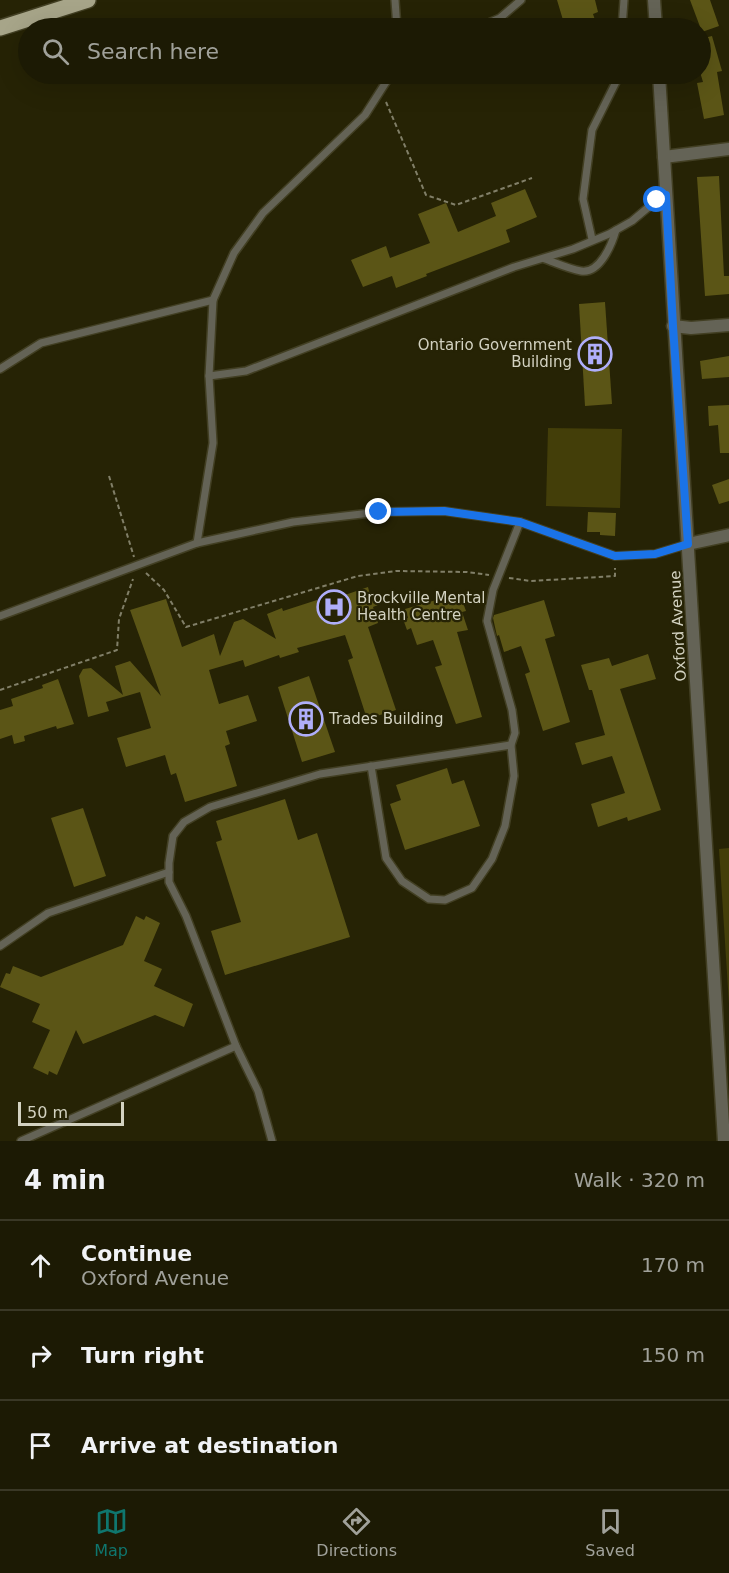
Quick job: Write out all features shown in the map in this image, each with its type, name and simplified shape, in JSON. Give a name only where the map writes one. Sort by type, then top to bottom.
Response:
[{"type":"main road","points":[[31,18],[88,0]]},
{"type":"main road","points":[[0,28],[18,22]]},
{"type":"street","points":[[654,0],[655,18]]},
{"type":"street","name":"Oxford Avenue","points":[[660,84],[724,1141]]},
{"type":"street","points":[[664,157],[729,149]]},
{"type":"street","points":[[673,326],[691,328],[729,325]]},
{"type":"street","points":[[688,544],[729,535]]},
{"type":"lane","points":[[395,0],[396,18]]},
{"type":"lane","points":[[500,18],[520,0]]},
{"type":"lane","points":[[623,18],[624,0]]},
{"type":"lane","points":[[197,543],[213,443],[209,346],[213,300],[234,253],[263,213],[365,115],[384,84]]},
{"type":"lane","points":[[592,239],[583,199],[592,130],[614,84]]},
{"type":"lane","points":[[209,376],[246,371],[514,267],[573,249],[632,221],[666,195]]},
{"type":"lane","points":[[544,258],[581,271],[588,271],[594,268],[604,256],[616,230]]},
{"type":"lane","points":[[0,369],[41,343],[213,300]]},
{"type":"lane","points":[[0,616],[197,543],[293,522],[379,512],[444,511],[520,522],[615,556],[655,554],[688,544]]},
{"type":"lane","points":[[371,766],[386,858],[402,881],[429,899],[445,900],[472,888],[492,859],[505,826],[514,776],[511,745],[515,733],[512,710],[487,621],[493,590],[520,522]]},
{"type":"lane","points":[[272,1141],[258,1091],[236,1046],[186,916],[169,882],[174,836],[184,822],[210,807],[320,774],[511,745]]},
{"type":"lane","points":[[0,946],[48,913],[169,872]]},
{"type":"lane","points":[[21,1141],[236,1046]]},
{"type":"path","points":[[381,90],[426,195],[456,205],[532,178]]},
{"type":"path","points":[[109,476],[137,565],[164,590],[186,627],[358,576],[396,571],[467,572],[531,581],[615,576],[615,556]]},
{"type":"path","points":[[0,690],[117,650],[119,619],[132,586],[137,565]]},
{"type":"shaded area","points":[[548,428],[622,429],[620,508],[546,506]]},
{"type":"shaded area","points":[[729,848],[729,1004],[719,849]]},
{"type":"building","points":[[557,0],[595,0],[598,12],[593,14],[594,18],[562,18]]},
{"type":"building","points":[[690,0],[710,0],[719,26],[711,29],[711,18],[697,18]]},
{"type":"building","points":[[711,36],[722,71],[717,72],[724,115],[704,119],[697,84],[711,84]]},
{"type":"building","points":[[719,176],[724,276],[729,276],[729,294],[705,296],[697,177]]},
{"type":"building","points":[[525,189],[537,217],[506,230],[510,242],[396,288],[392,276],[363,287],[351,260],[386,246],[390,258],[430,243],[418,214],[446,203],[458,232],[496,216],[491,203]]},
{"type":"building","name":"Ontario Government Building","points":[[605,302],[612,404],[585,406],[579,304]]},
{"type":"building","points":[[729,356],[729,377],[702,379],[700,361]]},
{"type":"building","points":[[729,405],[729,453],[720,453],[718,425],[709,426],[708,406]]},
{"type":"building","points":[[729,479],[729,501],[719,504],[712,485]]},
{"type":"building","points":[[588,512],[616,513],[615,536],[600,535],[600,532],[587,532]]},
{"type":"building","points":[[368,587],[370,595],[374,594],[378,605],[373,607],[378,623],[368,627],[396,710],[367,719],[348,660],[353,658],[345,635],[297,648],[299,652],[280,658],[279,655],[245,667],[243,660],[209,670],[219,704],[248,695],[257,721],[226,731],[230,744],[225,746],[237,786],[185,802],[176,773],[171,775],[165,755],[126,767],[117,738],[151,728],[140,692],[106,702],[109,711],[88,717],[79,676],[83,669],[91,668],[123,695],[115,666],[130,661],[161,696],[130,610],[166,599],[182,647],[214,634],[220,656],[234,622],[243,619],[276,639],[267,614],[317,600],[319,604]]},
{"type":"building","points":[[457,594],[459,602],[462,600],[466,611],[462,612],[468,630],[457,632],[482,717],[456,724],[435,667],[442,665],[433,640],[417,645],[411,628],[407,630],[403,619],[408,618],[405,609]]},
{"type":"building","points":[[544,600],[555,636],[545,639],[570,722],[543,731],[525,674],[530,672],[521,646],[504,652],[493,618],[494,615]]},
{"type":"building","points":[[648,654],[656,679],[620,689],[661,810],[628,821],[627,817],[598,827],[591,804],[625,793],[612,756],[582,765],[575,743],[605,735],[592,690],[589,690],[581,665],[609,658],[612,666]]},
{"type":"building","name":"Trades Building","points":[[309,676],[335,752],[302,762],[278,687]]},
{"type":"building","points":[[58,679],[74,724],[57,729],[56,726],[24,736],[25,741],[14,744],[12,735],[0,739],[0,710],[13,706],[11,699],[43,688],[42,685]]},
{"type":"building","points":[[447,768],[452,784],[464,780],[480,826],[405,850],[390,804],[401,800],[396,785]]},
{"type":"building","points":[[285,799],[298,840],[317,833],[350,937],[225,975],[211,931],[241,922],[216,842],[222,840],[216,821]]},
{"type":"building","points":[[83,808],[106,876],[74,887],[51,818]]},
{"type":"building","points":[[136,916],[144,920],[146,916],[160,923],[144,961],[162,969],[154,986],[193,1004],[184,1027],[155,1015],[83,1044],[76,1030],[57,1075],[49,1071],[48,1075],[33,1068],[50,1030],[32,1022],[40,1004],[0,987],[6,973],[10,974],[13,966],[41,977],[123,945]]},
{"type":"place","name":"Ontario Government Building","points":[[595,354]]},
{"type":"place","name":"Brockville Mental Health Centre","points":[[334,607]]},
{"type":"place","name":"Trades Building","points":[[306,719]]},
{"type":"route","points":[[379,512],[444,511],[520,522],[615,556],[655,554],[688,544],[666,195],[657,200]]}]
